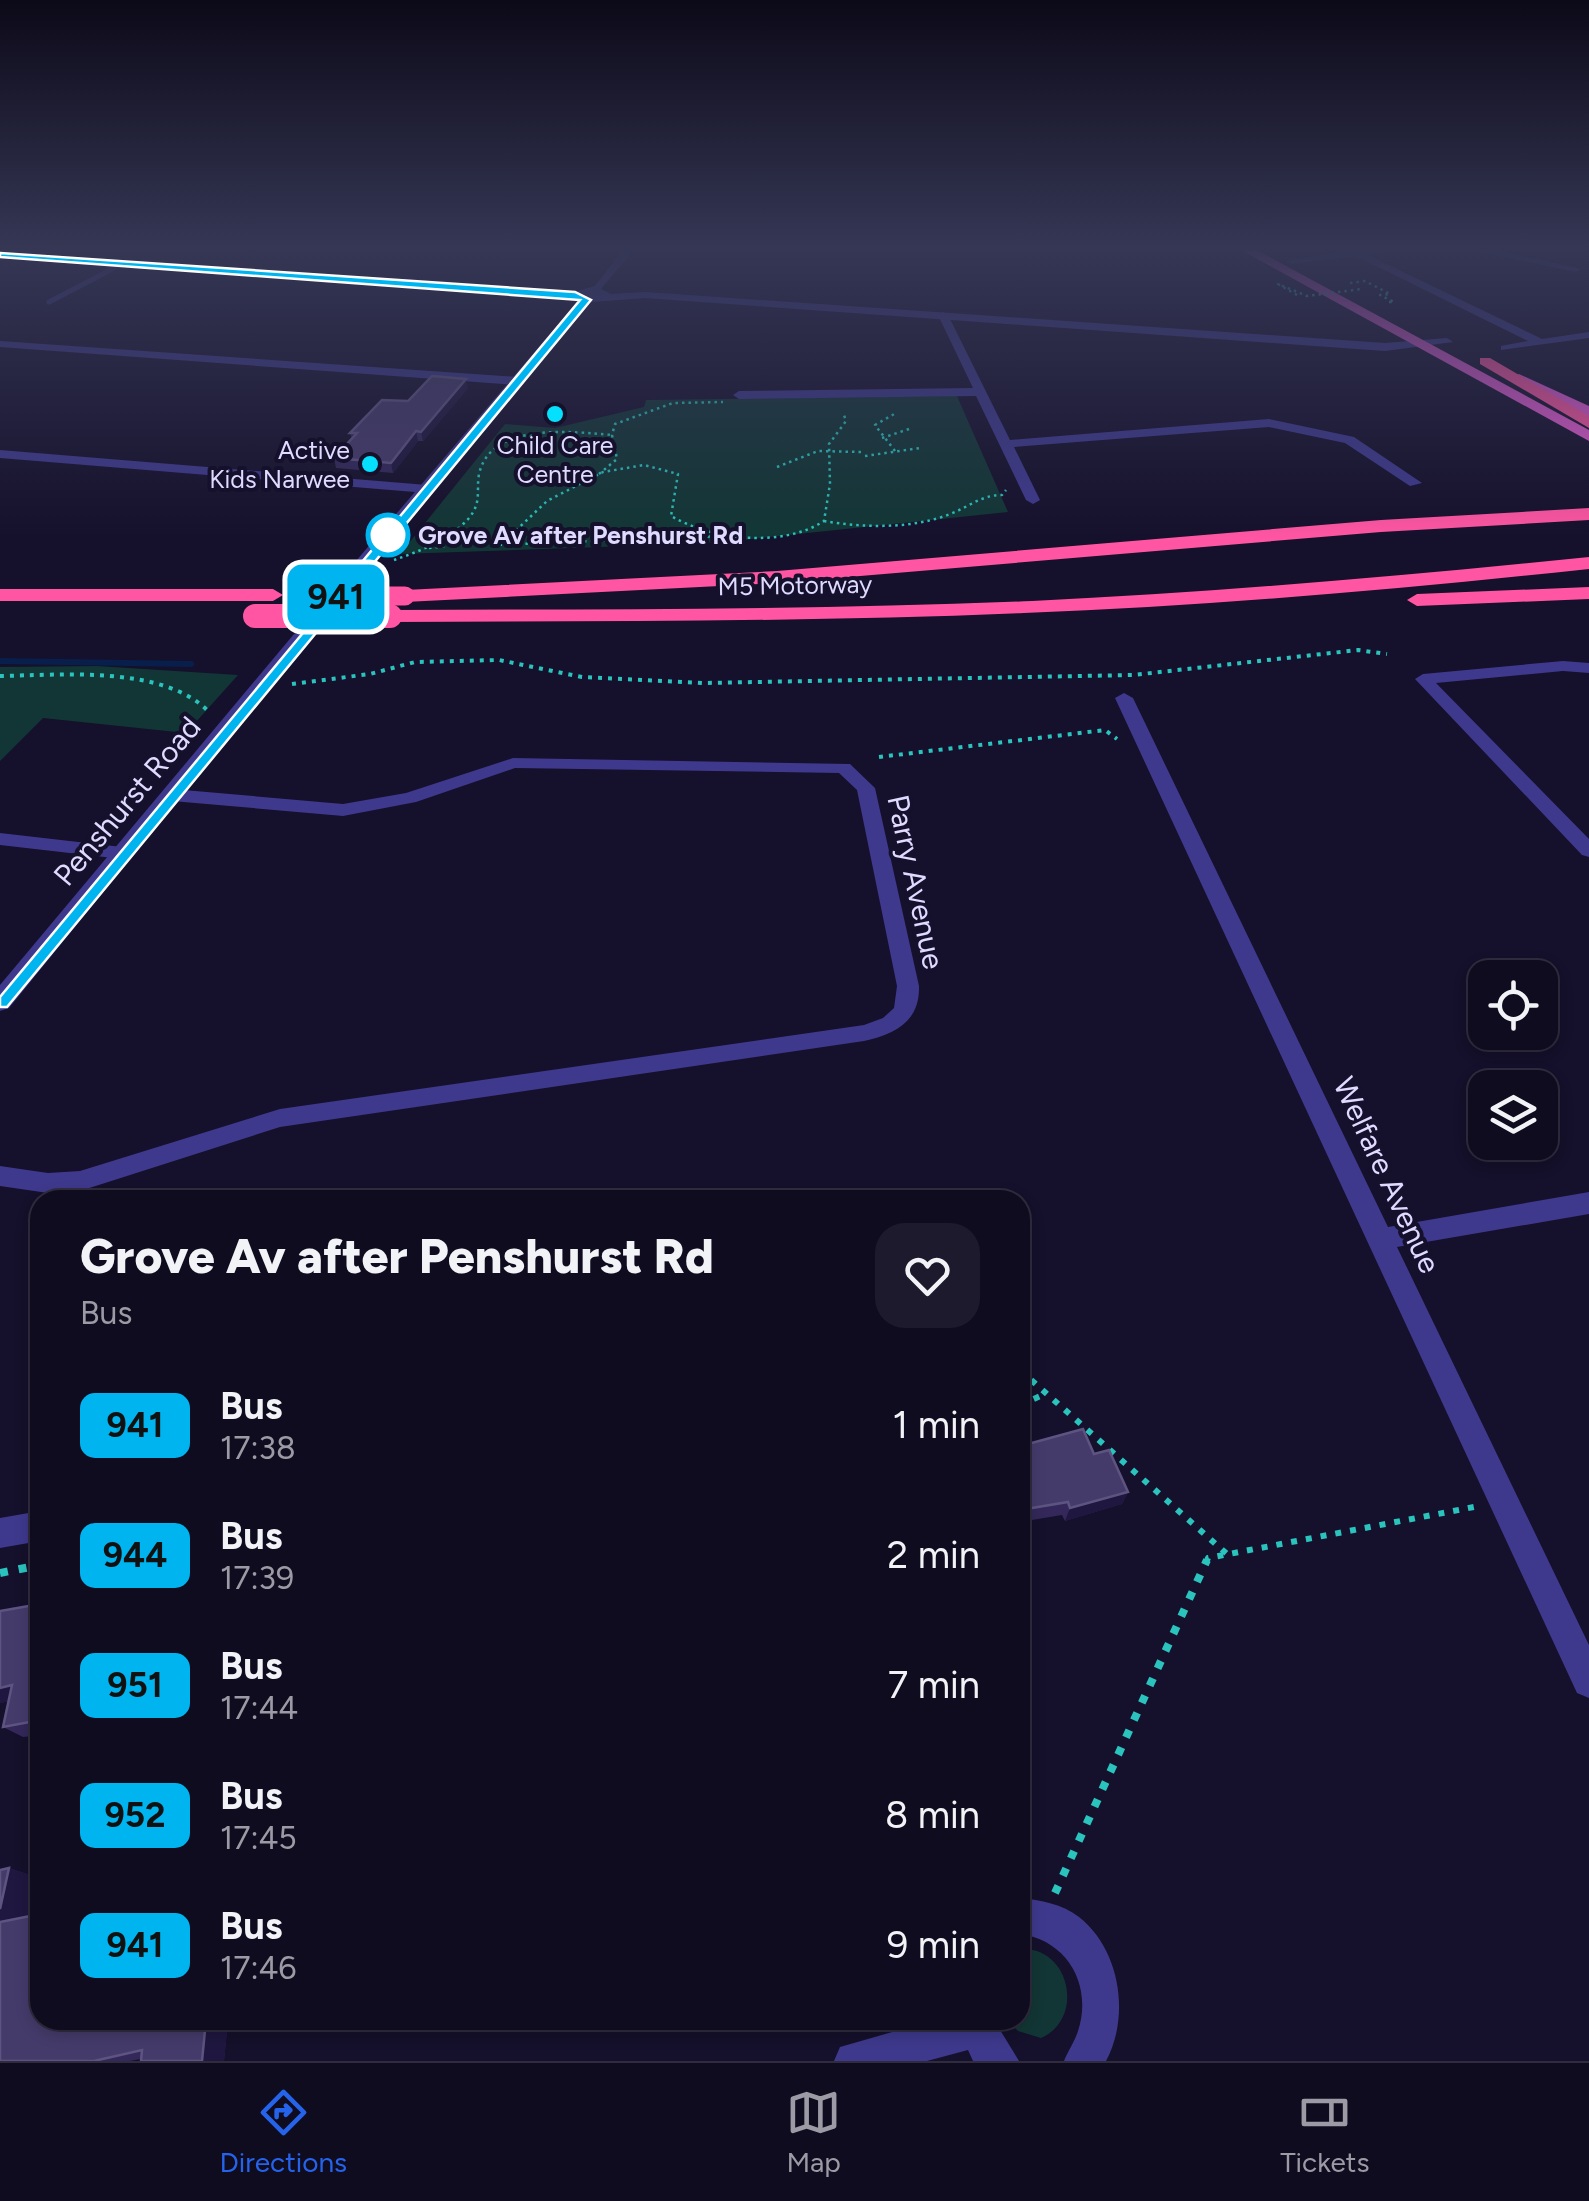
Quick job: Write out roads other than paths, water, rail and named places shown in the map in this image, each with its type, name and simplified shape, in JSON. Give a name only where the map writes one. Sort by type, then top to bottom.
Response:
[{"type":"highway","points":[[1421,345],[1589,436]]},
{"type":"highway","points":[[1453,345],[1589,412]]},
{"type":"highway","points":[[1485,361],[1589,404]]},
{"type":"highway","points":[[1485,361],[1589,423]]},
{"type":"highway","points":[[405,596],[894,569],[1589,510]]},
{"type":"highway","name":"M5 Motorway","points":[[0,595],[741,598],[1064,588],[1416,565],[1589,548]]},
{"type":"highway","name":"M5 Motorway","points":[[0,616],[823,613],[1060,606],[1388,584],[1589,563]]},
{"type":"highway","points":[[390,616],[494,628],[745,626],[1134,615],[1589,594]]},
{"type":"street","points":[[16,345],[517,381]]},
{"type":"street","points":[[350,580],[548,345]]},
{"type":"street","points":[[957,345],[1034,500]]},
{"type":"street","points":[[1373,345],[1415,345]]},
{"type":"street","points":[[1504,348],[1521,345]]},
{"type":"street","points":[[737,399],[979,392]]},
{"type":"street","points":[[1006,444],[1269,423],[1348,440],[1414,483]]},
{"type":"street","points":[[0,454],[428,488]]},
{"type":"street","name":"Penshurst Road","points":[[0,1002],[300,638]]},
{"type":"street","points":[[1589,668],[1562,666],[1423,680],[1589,851]]},
{"type":"street","name":"Welfare Avenue","points":[[1124,698],[1589,1680]]},
{"type":"street","name":"Parry Avenue","points":[[0,1176],[80,1181],[280,1118],[864,1033],[891,1025],[908,1004],[908,986],[866,788],[844,768],[818,764],[678,767],[514,763],[410,798],[343,810],[172,794]]},
{"type":"street","points":[[0,839],[122,853]]},
{"type":"street","points":[[1382,1239],[1589,1203]]},
{"type":"street","points":[[0,1533],[30,1528]]},
{"type":"street","points":[[1032,1918],[1061,1926],[1077,1941],[1098,1984],[1099,2032],[1084,2061]]},
{"type":"street","points":[[854,2061],[956,2030]]},
{"type":"street","points":[[980,2030],[999,2061]]},
{"type":"waterway","points":[[0,661],[191,664]]},
{"type":"tunnel","points":[[329,604],[350,579]]},
{"type":"tunnel","points":[[300,638],[331,602]]},
{"type":"place","name":"Child Care Centre","points":[[555,414]]},
{"type":"place","name":"Active Kids Narwee","points":[[370,464]]},
{"type":"place","name":"Grove Av after Penshurst Rd","points":[[388,535]]}]
